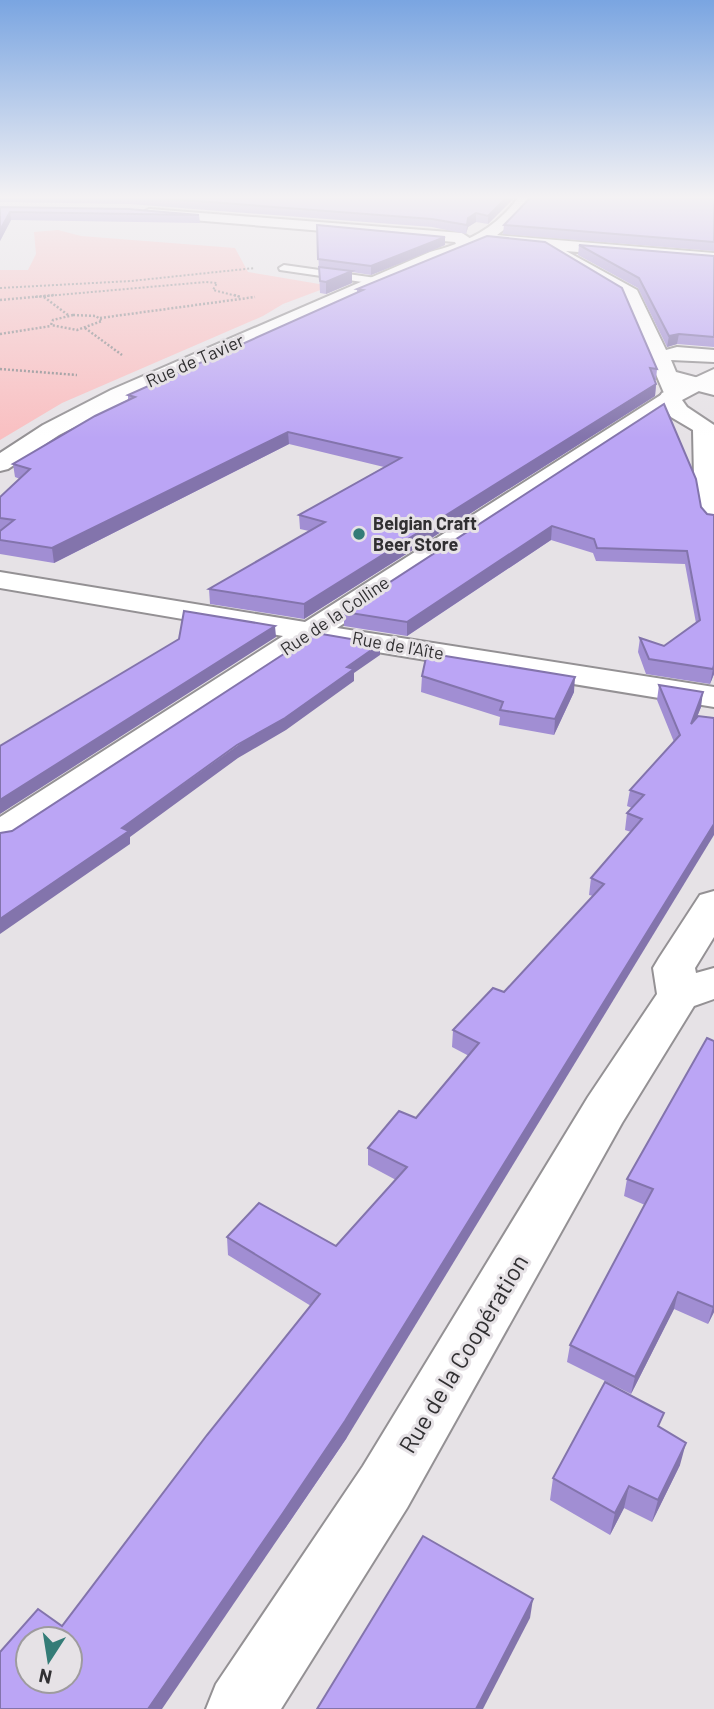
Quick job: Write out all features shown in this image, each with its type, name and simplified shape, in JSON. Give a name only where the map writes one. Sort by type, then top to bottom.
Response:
[{"type":"street","name":"Rue de Tavier","points":[[0,464],[51,430],[118,395],[383,278]]},
{"type":"street","points":[[602,278],[631,294],[659,356],[684,388],[680,412],[709,424],[706,479],[714,519]]},
{"type":"street","points":[[688,354],[714,374]]},
{"type":"street","points":[[659,356],[714,356]]},
{"type":"street","name":"Rue de la Colline","points":[[0,834],[684,388],[714,374]]},
{"type":"street","name":"Rue de l'Aîte","points":[[0,580],[643,688],[714,697]]},
{"type":"street","name":"Rue de la Coopération","points":[[241,1709],[385,1487],[605,1110],[697,989],[674,968],[708,920]]},
{"type":"lane","points":[[353,278],[376,281]]},
{"type":"path","points":[[0,288],[157,278]]},
{"type":"path","points":[[0,300],[206,282],[217,283],[213,290],[241,297]]},
{"type":"path","points":[[43,296],[68,316]]},
{"type":"path","points":[[52,326],[53,320],[68,316],[100,318],[241,297],[266,297]]},
{"type":"path","points":[[0,334],[52,326],[66,329],[85,328],[101,323],[100,318]]},
{"type":"path","points":[[85,328],[131,362]]},
{"type":"path","points":[[0,369],[82,376]]},
{"type":"shaded area","points":[[0,278],[282,278],[331,286],[283,304],[263,316],[62,403],[0,440]]},
{"type":"building","points":[[320,278],[336,278],[326,282],[320,281]]},
{"type":"building","points":[[385,278],[605,278],[622,288],[657,369],[650,368],[656,384],[304,604],[209,589],[325,522],[299,515],[401,458],[288,432],[52,548],[0,540],[0,531],[14,520],[0,518],[0,497],[30,469],[13,464],[95,416],[135,397],[128,395],[363,290],[357,289]]},
{"type":"building","points":[[639,278],[714,278],[714,337],[679,334],[669,336]]},
{"type":"building","points":[[664,404],[696,479],[701,507],[707,514],[714,515],[713,669],[649,659],[640,638],[664,646],[700,620],[687,551],[597,548],[594,539],[552,526],[407,622],[344,612]]},
{"type":"building","points":[[184,611],[275,626],[0,800],[0,746],[179,639]]},
{"type":"building","points":[[316,633],[380,644],[347,667],[354,669],[285,718],[237,745],[122,828],[129,831],[0,919],[0,833],[12,831]]},
{"type":"building","points":[[427,653],[575,677],[555,719],[500,710],[503,702],[422,676]]},
{"type":"building","points":[[659,685],[703,692],[691,724],[698,716],[714,718],[714,824],[345,1421],[283,1513],[148,1709],[0,1709],[0,1652],[14,1636],[14,1695],[84,1695],[84,1625],[63,1625],[207,1435],[320,1294],[227,1237],[259,1203],[336,1246],[407,1167],[368,1148],[399,1111],[416,1118],[479,1043],[453,1030],[493,988],[504,992],[604,884],[591,878],[642,819],[627,813],[644,795],[630,790],[680,735]]},
{"type":"building","points":[[707,1038],[714,1041],[714,1305],[713,1307],[678,1292],[635,1377],[570,1345],[653,1189],[627,1179]]},
{"type":"building","points":[[605,1382],[664,1413],[658,1426],[686,1443],[658,1500],[629,1486],[615,1513],[553,1478]]},
{"type":"building","points":[[423,1536],[533,1599],[476,1709],[317,1709]]},
{"type":"building","points":[[38,1609],[61,1625],[24,1625]]},
{"type":"place","name":"Belgian Craft Beer Store","points":[[359,534]]}]
